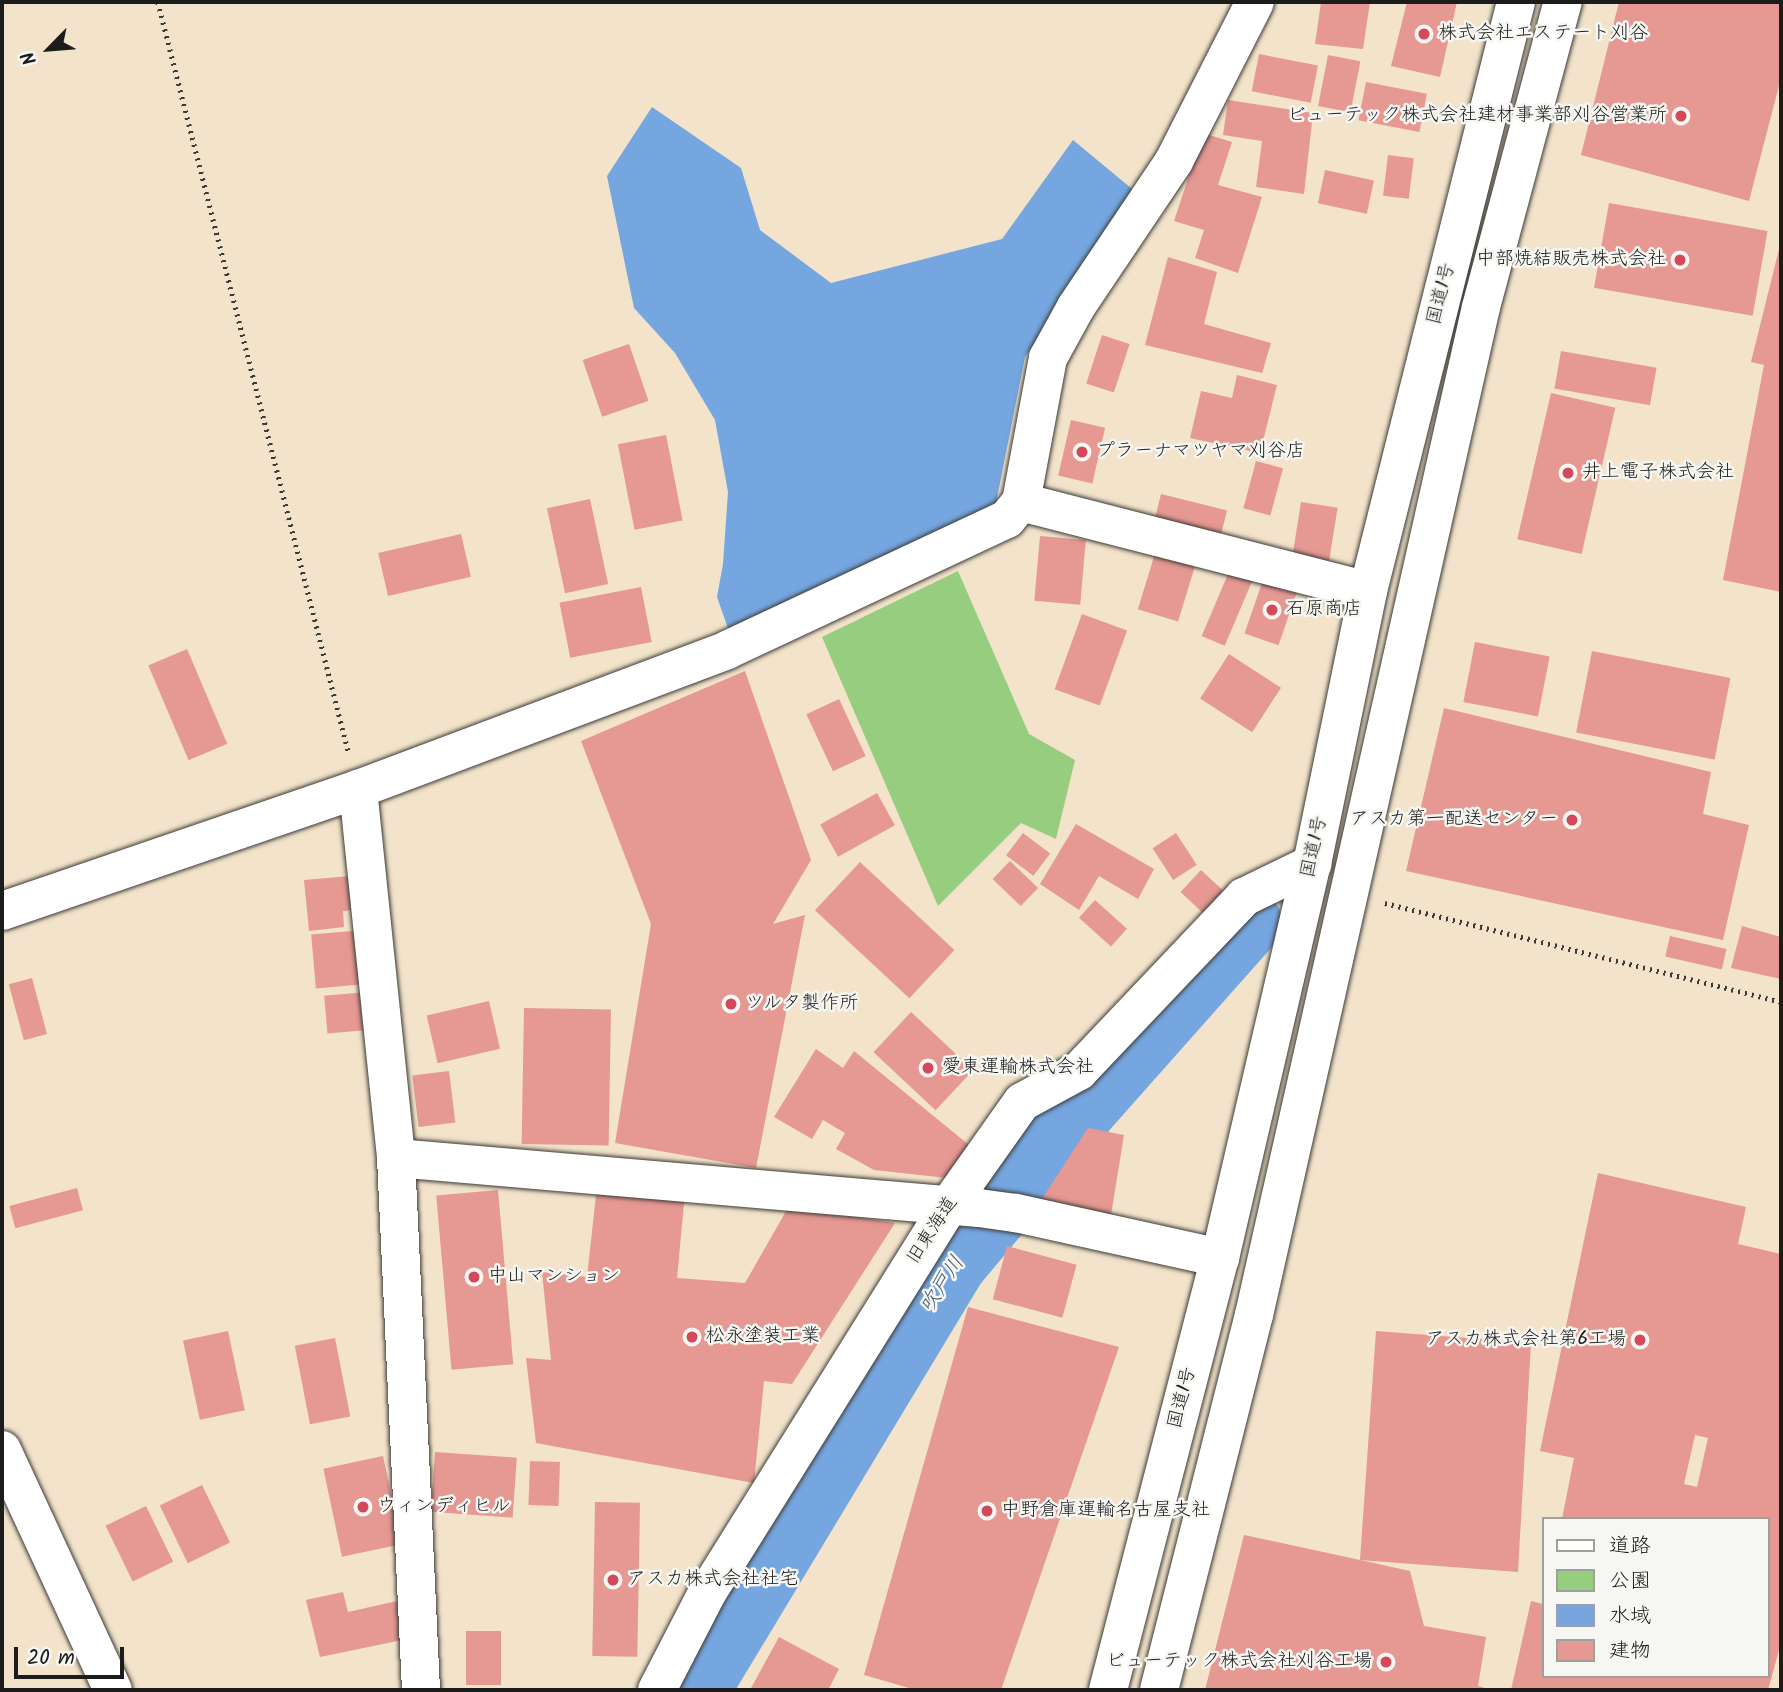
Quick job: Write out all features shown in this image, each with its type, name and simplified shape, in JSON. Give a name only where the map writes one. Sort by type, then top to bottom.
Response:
[{"type":"main road","points":[[2,911],[358,789],[727,650],[1007,519],[1021,502],[1048,358],[1076,307],[1174,161],[1255,2]]},
{"type":"main road","name":"国道1号","points":[[1108,1690],[1220,1258],[1312,864],[1368,592],[1516,2]]},
{"type":"main road","points":[[1159,1690],[1254,1315],[1481,307],[1563,2]]},
{"type":"main road","points":[[1021,502],[1368,592]]},
{"type":"main road","points":[[358,789],[396,1158],[421,1690]]},
{"type":"main road","name":"旧東海道","points":[[657,1690],[707,1593],[964,1207],[1022,1102],[1079,1071],[1244,898],[1312,864]]},
{"type":"main road","points":[[396,1158],[1016,1213],[1220,1258]]},
{"type":"main road","points":[[2,1450],[114,1690]]},
{"type":"path","points":[[158,2],[358,789]]},
{"type":"path","points":[[1350,894],[1781,1002]]},
{"type":"green space","points":[[958,571],[1029,734],[1075,760],[1056,839],[1021,823],[938,906],[822,637]]},
{"type":"water","points":[[652,107],[741,168],[760,230],[831,283],[1002,239],[1073,140],[1137,193],[1025,357],[995,508],[730,634],[717,597],[723,564],[728,492],[715,420],[675,353],[634,308],[607,176]]},
{"type":"building","points":[[1321,2],[1370,2],[1363,49],[1315,44]]},
{"type":"building","name":"株式会社エステート刈谷","points":[[1407,2],[1457,2],[1440,77],[1391,66]]},
{"type":"building","name":"ビューテック株式会社建材事業部刈谷営業所","points":[[1619,2],[1781,2],[1781,78],[1749,201],[1581,155]]},
{"type":"building","points":[[1259,54],[1318,65],[1311,103],[1252,91]]},
{"type":"building","points":[[1328,55],[1360,61],[1350,112],[1318,106]]},
{"type":"building","points":[[1366,82],[1427,94],[1419,132],[1359,120]]},
{"type":"building","points":[[1228,100],[1313,113],[1304,194],[1256,187],[1262,141],[1223,135]]},
{"type":"building","points":[[1203,133],[1232,142],[1218,185],[1262,197],[1238,273],[1195,258],[1204,230],[1174,221]]},
{"type":"building","points":[[1388,155],[1414,158],[1409,199],[1383,196]]},
{"type":"building","points":[[1325,170],[1374,180],[1367,214],[1318,203]]},
{"type":"building","name":"中部焼結販売株式会社","points":[[1609,203],[1768,231],[1753,316],[1594,288]]},
{"type":"building","points":[[1781,241],[1781,592],[1723,580],[1764,365],[1751,362]]},
{"type":"building","points":[[1168,257],[1217,272],[1204,324],[1271,343],[1262,373],[1145,345]]},
{"type":"building","points":[[1102,335],[1130,344],[1114,392],[1086,384]]},
{"type":"building","points":[[629,344],[649,401],[602,417],[583,360]]},
{"type":"building","points":[[1561,351],[1657,368],[1650,405],[1554,388]]},
{"type":"building","points":[[1237,375],[1277,385],[1260,453],[1190,438],[1201,391],[1232,398]]},
{"type":"building","name":"井上電子株式会社","points":[[1551,393],[1615,408],[1582,554],[1517,539]]},
{"type":"building","name":"プラーナマツヤマ刈谷店","points":[[1071,420],[1105,428],[1092,483],[1058,476]]},
{"type":"building","points":[[666,435],[683,520],[635,530],[618,444]]},
{"type":"building","points":[[1256,461],[1283,468],[1270,516],[1243,508]]},
{"type":"building","points":[[1161,494],[1227,510],[1219,542],[1153,525]]},
{"type":"building","points":[[590,499],[608,584],[565,593],[547,508]]},
{"type":"building","points":[[1301,502],[1338,508],[1328,565],[1292,559]]},
{"type":"building","points":[[461,534],[471,577],[388,596],[378,553]]},
{"type":"building","points":[[1040,536],[1086,540],[1080,605],[1034,601]]},
{"type":"building","points":[[1156,550],[1196,562],[1178,622],[1138,609]]},
{"type":"building","points":[[1231,567],[1254,577],[1225,646],[1202,636]]},
{"type":"building","name":"石原商店","points":[[1265,574],[1299,586],[1279,645],[1244,634]]},
{"type":"building","points":[[641,587],[652,642],[570,658],[560,603]]},
{"type":"building","points":[[1082,614],[1127,630],[1100,706],[1055,689]]},
{"type":"building","points":[[1475,642],[1550,657],[1538,716],[1463,702]]},
{"type":"building","points":[[187,649],[227,744],[189,760],[148,665]]},
{"type":"building","points":[[1592,651],[1730,678],[1715,759],[1576,732]]},
{"type":"building","points":[[1229,654],[1281,688],[1252,732],[1200,698]]},
{"type":"building","points":[[745,671],[811,860],[773,924],[805,915],[756,1168],[615,1143],[651,924],[581,741]]},
{"type":"building","points":[[839,699],[866,756],[833,771],[806,714]]},
{"type":"building","name":"アスカ第一配送センター","points":[[1444,708],[1711,772],[1703,814],[1749,825],[1723,940],[1406,871]]},
{"type":"building","points":[[877,793],[895,825],[838,857],[820,825]]},
{"type":"building","points":[[1076,824],[1154,869],[1138,899],[1099,876],[1079,910],[1040,884]]},
{"type":"building","points":[[1023,833],[1050,853],[1033,876],[1006,855]]},
{"type":"building","points":[[1176,833],[1197,865],[1173,880],[1153,848]]},
{"type":"building","points":[[1010,861],[1038,888],[1021,906],[993,879]]},
{"type":"building","points":[[860,862],[954,950],[909,998],[815,910]]},
{"type":"building","points":[[1201,870],[1228,895],[1208,917],[1181,892]]},
{"type":"building","points":[[362,875],[365,909],[343,911],[344,927],[309,931],[304,880]]},
{"type":"building","points":[[1095,900],[1127,929],[1111,947],[1079,918]]},
{"type":"building","points":[[1742,926],[1781,937],[1781,979],[1731,968]]},
{"type":"building","points":[[364,930],[369,984],[316,988],[311,935]]},
{"type":"building","points":[[1670,936],[1727,949],[1722,970],[1665,956]]},
{"type":"building","points":[[32,978],[47,1034],[24,1040],[9,984]]},
{"type":"building","points":[[367,992],[370,1030],[327,1034],[324,996]]},
{"type":"building","points":[[489,1001],[500,1049],[438,1063],[427,1015]]},
{"type":"building","points":[[524,1008],[611,1010],[609,1145],[522,1144]]},
{"type":"building","points":[[911,1012],[973,1070],[936,1110],[873,1052]]},
{"type":"building","points":[[816,1049],[843,1068],[854,1051],[969,1145],[947,1178],[874,1170],[836,1149],[845,1133],[823,1120],[812,1139],[774,1117]]},
{"type":"building","points":[[449,1071],[455,1123],[419,1127],[412,1076]]},
{"type":"building","points":[[1088,1128],[1124,1135],[1111,1215],[1042,1199]]},
{"type":"building","points":[[1598,1173],[1746,1207],[1738,1244],[1781,1254],[1781,1643],[1768,1690],[1511,1690],[1531,1601],[1542,1604],[1542,1678],[1769,1678],[1769,1517],[1562,1517],[1574,1458],[1540,1451]],"holes":[[[1695,1435],[1708,1438],[1697,1487],[1684,1484]]]},
{"type":"building","points":[[597,1186],[685,1193],[677,1278],[745,1283],[789,1206],[895,1223],[792,1384],[764,1381],[754,1483],[536,1443],[526,1358],[551,1360],[542,1272],[587,1277]]},
{"type":"building","points":[[77,1188],[83,1210],[15,1228],[9,1206]]},
{"type":"building","name":"中山マンション","points":[[498,1190],[513,1364],[451,1370],[436,1195]]},
{"type":"building","points":[[1007,1246],[1077,1265],[1062,1318],[993,1299]]},
{"type":"building","name":"中野倉庫運輸名古屋支社","points":[[968,1307],[1119,1347],[1001,1690],[916,1690],[864,1675]]},
{"type":"building","points":[[228,1331],[245,1410],[200,1420],[183,1341]]},
{"type":"building","points":[[1376,1331],[1531,1343],[1518,1572],[1360,1560]]},
{"type":"building","points":[[335,1338],[350,1417],[310,1424],[295,1346]]},
{"type":"building","points":[[435,1452],[517,1458],[513,1518],[431,1512]]},
{"type":"building","name":"ウィンディヒル","points":[[383,1456],[402,1544],[342,1557],[323,1469]]},
{"type":"building","points":[[530,1461],[560,1462],[558,1506],[528,1505]]},
{"type":"building","points":[[202,1485],[230,1543],[188,1563],[160,1506]]},
{"type":"building","name":"アスカ株式会社社宅","points":[[595,1502],[640,1503],[637,1657],[592,1656]]},
{"type":"building","points":[[146,1506],[173,1562],[133,1581],[106,1526]]},
{"type":"building","points":[[1244,1535],[1410,1571],[1424,1626],[1486,1637],[1478,1686],[1492,1690],[1205,1690]]},
{"type":"building","points":[[343,1592],[348,1612],[397,1601],[407,1639],[320,1657],[306,1600]]},
{"type":"building","points":[[466,1631],[501,1631],[501,1685],[466,1685]]},
{"type":"building","points":[[779,1637],[839,1669],[828,1690],[750,1690]]},
{"type":"waterway","name":"吹戸川","points":[[697,1690],[954,1264],[1084,1109],[1249,923]]},
{"type":"place","name":"株式会社エステート刈谷","points":[[1424,34]]},
{"type":"place","name":"ビューテック株式会社建材事業部刈谷営業所","points":[[1681,116]]},
{"type":"place","name":"中部焼結販売株式会社","points":[[1680,260]]},
{"type":"place","name":"プラーナマツヤマ刈谷店","points":[[1082,452]]},
{"type":"place","name":"井上電子株式会社","points":[[1568,473]]},
{"type":"place","name":"石原商店","points":[[1272,610]]},
{"type":"place","name":"アスカ第一配送センター","points":[[1572,820]]},
{"type":"place","name":"ツルタ製作所","points":[[731,1004]]},
{"type":"place","name":"愛東運輸株式会社","points":[[928,1068]]},
{"type":"place","name":"中山マンション","points":[[474,1277]]},
{"type":"place","name":"松永塗装工業","points":[[692,1337]]},
{"type":"place","name":"アスカ株式会社第6工場","points":[[1640,1340]]},
{"type":"place","name":"ウィンディヒル","points":[[363,1507]]},
{"type":"place","name":"中野倉庫運輸名古屋支社","points":[[987,1511]]},
{"type":"place","name":"アスカ株式会社社宅","points":[[613,1580]]},
{"type":"place","name":"ビューテック株式会社刈谷工場","points":[[1386,1662]]}]
